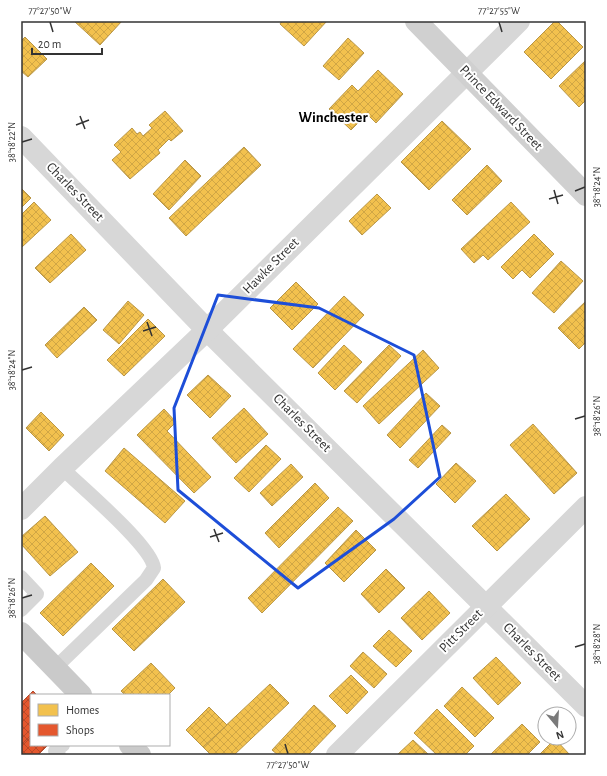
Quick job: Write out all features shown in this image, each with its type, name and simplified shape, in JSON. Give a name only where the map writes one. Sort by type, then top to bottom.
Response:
[{"type":"main road","points":[[21,633],[80,694]]},
{"type":"main road","points":[[131,746],[140,755]]},
{"type":"street","name":"Prince Edward Street","points":[[416,21],[586,195]]},
{"type":"street","name":"Hawke Street","points":[[21,509],[207,330],[519,21]]},
{"type":"street","name":"Charles Street","points":[[21,137],[207,330],[487,606],[586,706]]},
{"type":"street","name":"Pitt Street","points":[[337,755],[586,507]]},
{"type":"lane","points":[[55,668],[146,580],[154,568],[147,552],[130,533],[62,468]]},
{"type":"lane","points":[[21,577],[37,594],[21,610]]},
{"type":"lane","points":[[59,755],[56,751],[62,746]]},
{"type":"highlighted area","points":[[218,295],[319,308],[414,355],[440,477],[394,519],[298,588],[178,490],[174,408]]},
{"type":"building: Homes","points":[[74,21],[122,21],[100,45]]},
{"type":"building: Homes","points":[[282,21],[327,21],[304,46],[280,24]]},
{"type":"building: Homes","points":[[555,21],[557,21],[583,47],[551,79],[524,52]]},
{"type":"building: Homes","points":[[25,37],[47,59],[28,77],[21,71],[21,41]]},
{"type":"building: Homes","points":[[348,38],[364,53],[339,80],[323,66]]},
{"type":"building: Homes","points":[[585,61],[586,100],[579,107],[559,86]]},
{"type":"building: Homes","points":[[378,70],[403,94],[376,123],[367,114],[351,130],[329,109],[352,85],[358,91]]},
{"type":"building: Homes","points":[[165,111],[183,131],[171,141],[169,139],[158,150],[160,153],[130,179],[112,160],[121,152],[114,145],[132,128],[137,134],[140,132],[143,136],[152,128],[149,125]]},
{"type":"building: Homes","points":[[442,121],[471,149],[429,190],[401,162]]},
{"type":"building: Homes","points":[[244,147],[261,165],[186,236],[169,218]]},
{"type":"building: Homes","points":[[185,160],[201,176],[169,210],[153,194]]},
{"type":"building: Homes","points":[[487,165],[502,181],[467,215],[452,200]]},
{"type":"building: Homes","points":[[21,188],[31,198],[21,208]]},
{"type":"building: Homes","points":[[377,194],[391,208],[362,235],[349,221]]},
{"type":"building: Homes","points":[[34,202],[51,220],[22,247],[21,215]]},
{"type":"building: Homes","points":[[511,202],[530,222],[488,260],[483,255],[474,263],[461,249]]},
{"type":"building: Homes","points":[[71,234],[86,250],[50,283],[35,268]]},
{"type":"building: Homes","points":[[534,234],[554,254],[530,278],[522,270],[513,279],[501,267]]},
{"type":"building: Homes","points":[[561,261],[583,281],[554,313],[532,293]]},
{"type":"building: Homes","points":[[296,282],[318,304],[292,330],[270,308]]},
{"type":"building: Homes","points":[[344,296],[364,315],[313,368],[293,349]]},
{"type":"building: Homes","points":[[128,301],[144,315],[119,344],[103,330]]},
{"type":"building: Homes","points":[[586,301],[586,342],[579,349],[558,328]]},
{"type":"building: Homes","points":[[84,307],[97,320],[57,358],[45,345]]},
{"type":"building: Homes","points":[[148,319],[165,336],[124,376],[107,360]]},
{"type":"building: Homes","points":[[344,345],[362,362],[335,390],[318,373]]},
{"type":"building: Homes","points":[[389,345],[401,356],[357,403],[344,391]]},
{"type":"building: Homes","points":[[423,350],[439,368],[379,424],[363,406]]},
{"type":"building: Homes","points":[[208,375],[231,396],[210,418],[187,395]]},
{"type":"building: Homes","points":[[426,393],[440,406],[400,448],[387,435]]},
{"type":"building: Homes","points":[[244,408],[268,434],[236,463],[212,438]]},
{"type":"building: Homes","points":[[164,409],[176,422],[167,431],[211,477],[194,493],[137,435]]},
{"type":"building: Homes","points":[[41,412],[64,435],[49,451],[26,428]]},
{"type":"building: Homes","points":[[533,424],[577,473],[554,494],[510,445]]},
{"type":"building: Homes","points":[[442,425],[451,433],[418,468],[409,460]]},
{"type":"building: Homes","points":[[266,445],[281,459],[249,492],[234,478]]},
{"type":"building: Homes","points":[[124,448],[185,501],[165,523],[105,471]]},
{"type":"building: Homes","points":[[456,463],[476,481],[455,503],[436,484]]},
{"type":"building: Homes","points":[[291,464],[303,477],[272,506],[260,493]]},
{"type":"building: Homes","points":[[315,483],[329,498],[279,548],[265,533]]},
{"type":"building: Homes","points":[[506,494],[530,519],[497,551],[472,526]]},
{"type":"building: Homes","points":[[338,507],[353,521],[262,613],[248,598]]},
{"type":"building: Homes","points":[[45,516],[78,552],[50,576],[21,544],[21,537]]},
{"type":"building: Homes","points":[[356,530],[376,550],[344,582],[325,563]]},
{"type":"building: Homes","points":[[91,563],[114,586],[63,636],[40,613]]},
{"type":"building: Homes","points":[[386,569],[405,588],[379,613],[361,594]]},
{"type":"building: Homes","points":[[163,579],[185,602],[134,651],[112,629]]},
{"type":"building: Homes","points":[[429,591],[450,613],[422,640],[401,618]]},
{"type":"building: Homes","points":[[389,630],[412,651],[396,667],[373,646]]},
{"type":"building: Homes","points":[[363,652],[387,674],[374,688],[350,666]]},
{"type":"building: Homes","points":[[496,657],[521,683],[498,705],[473,678]]},
{"type":"building: Homes","points":[[151,663],[175,688],[169,694],[124,694],[121,691]]},
{"type":"building: Homes","points":[[351,675],[368,692],[347,714],[329,696]]},
{"type":"building: Homes","points":[[270,684],[289,703],[234,755],[211,755],[203,747]]},
{"type":"building: Homes","points":[[462,687],[494,718],[475,737],[444,706]]},
{"type":"building: Homes","points":[[314,705],[336,726],[308,755],[278,755],[272,750]]},
{"type":"building: Homes","points":[[209,707],[227,725],[203,747],[186,730]]},
{"type":"building: Homes","points":[[437,709],[474,746],[465,755],[437,755],[414,733]]},
{"type":"building: Homes","points":[[522,724],[537,739],[537,745],[527,755],[490,755]]},
{"type":"building: Homes","points":[[413,740],[429,755],[397,755]]},
{"type":"building: Homes","points":[[548,746],[562,746],[570,755],[539,755]]},
{"type":"building: Shops","points":[[30,694],[30,736],[21,745],[21,703]]},
{"type":"building: Shops","points":[[30,736],[30,746],[47,746],[38,755],[21,755],[21,745]]},
{"type":"district","name":"Winchester","points":[[333,117]]}]
